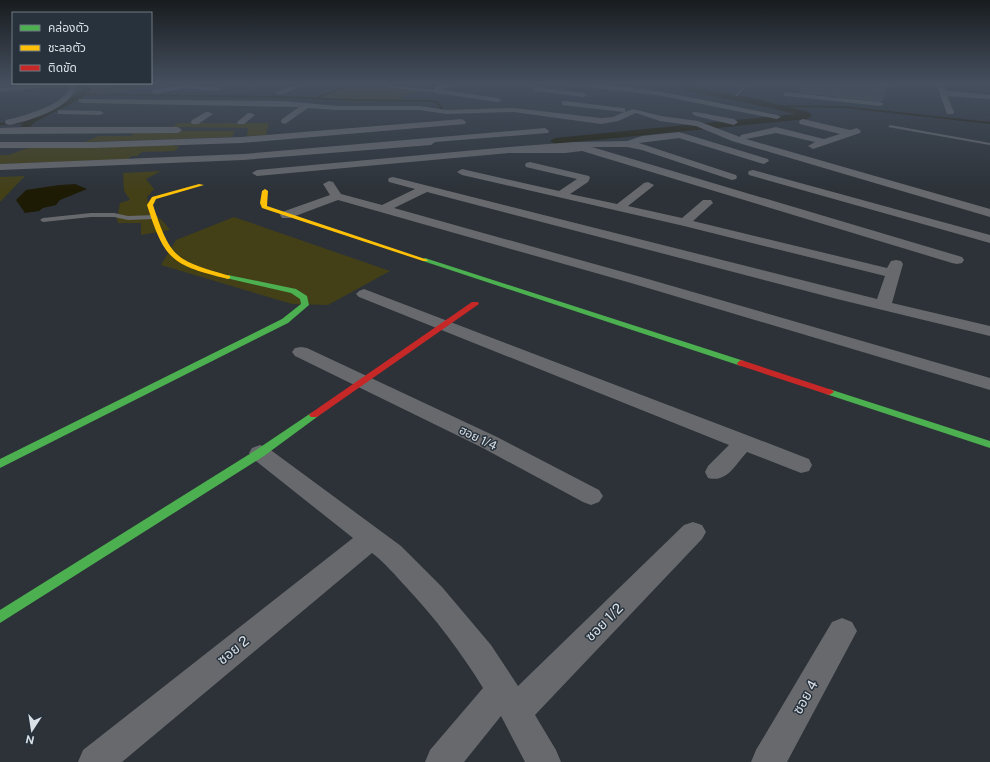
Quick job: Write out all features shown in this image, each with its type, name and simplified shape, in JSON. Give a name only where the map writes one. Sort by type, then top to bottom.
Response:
[{"type":"street","points":[[0,123],[25,119]]},
{"type":"street","points":[[0,131],[194,125],[205,119]]},
{"type":"street","points":[[243,157],[241,140],[242,131],[238,122],[246,119]]},
{"type":"street","points":[[285,121],[289,119]]},
{"type":"street","points":[[486,120],[506,119]]},
{"type":"street","points":[[583,119],[601,121],[612,119]]},
{"type":"street","points":[[668,119],[707,127],[786,159],[802,158],[822,164],[829,174],[990,213]]},
{"type":"street","points":[[718,119],[734,122]]},
{"type":"street","points":[[0,144],[94,145],[241,140],[325,133],[372,125],[465,120]]},
{"type":"street","points":[[657,126],[682,121]]},
{"type":"street","points":[[417,122],[442,157]]},
{"type":"street","points":[[786,159],[853,132],[803,122]]},
{"type":"street","points":[[323,124],[325,133]]},
{"type":"street","points":[[274,137],[275,125]]},
{"type":"street","points":[[0,144],[24,130]]},
{"type":"street","points":[[744,136],[776,130],[825,142]]},
{"type":"street","points":[[0,166],[243,157],[545,131]]},
{"type":"street","points":[[627,144],[642,139],[679,135],[770,169],[792,173]]},
{"type":"street","points":[[257,173],[509,150],[566,150],[580,146],[627,144],[644,147],[732,177],[730,178],[730,181],[751,181]]},
{"type":"street","points":[[580,146],[957,260]]},
{"type":"street","points":[[798,186],[829,174],[853,162]]},
{"type":"street","points":[[804,169],[822,164]]},
{"type":"street","points":[[530,165],[585,178],[561,195]]},
{"type":"street","points":[[726,191],[751,181],[770,169]]},
{"type":"street","points":[[770,169],[798,186],[990,239]]},
{"type":"street","points":[[462,172],[618,208],[761,236],[894,269],[883,305]]},
{"type":"street","points":[[393,180],[990,331]]},
{"type":"street","points":[[460,197],[495,180]]},
{"type":"street","points":[[0,464],[284,321],[305,305],[304,298],[294,291],[197,268],[180,262],[169,253],[150,205],[154,198],[201,185]]},
{"type":"street","points":[[618,208],[648,185]]},
{"type":"street","points":[[383,209],[426,188]]},
{"type":"street","points":[[286,214],[333,190],[383,209],[636,280],[990,384]]},
{"type":"street","points":[[265,191],[262,203],[264,207],[523,290],[990,445]]},
{"type":"street","points":[[857,202],[882,192]]},
{"type":"street","points":[[684,222],[707,203]]},
{"type":"street","points":[[923,220],[950,208]]},
{"type":"street","points":[[364,294],[801,465]]},
{"type":"street","points":[[0,617],[260,453],[445,326],[474,304]]},
{"type":"street","name":"ฮอย 1/4","points":[[301,352],[489,442],[591,496]]},
{"type":"street","points":[[716,472],[744,442]]},
{"type":"street","points":[[260,453],[392,554],[432,596],[480,655],[509,701],[520,723],[544,762]]},
{"type":"street","name":"ซอย 1/2","points":[[442,762],[693,532]]},
{"type":"street","name":"ซอย 2","points":[[95,762],[372,538]]},
{"type":"street","name":"ซอย 4","points":[[768,762],[842,631]]},
{"type":"lane","points":[[890,126],[990,144]]},
{"type":"lane","points":[[43,220],[91,215],[114,215],[128,218],[154,217]]},
{"type":"shaded area","points":[[178,123],[269,123],[266,135],[247,136],[248,128],[172,127]]},
{"type":"shaded area","points":[[138,131],[235,131],[232,137],[85,142],[98,136],[130,136]]},
{"type":"shaded area","points":[[174,144],[173,146],[179,146],[175,151],[142,152],[137,156],[131,156],[128,159],[0,164],[0,155],[9,155],[28,148]]},
{"type":"shaded area","points":[[161,171],[146,179],[154,189],[147,197],[149,211],[162,220],[170,230],[141,235],[141,223],[118,223],[117,219],[120,203],[130,200],[124,191],[123,173]]},
{"type":"shaded area","points":[[25,176],[0,202],[0,177]]},
{"type":"shaded area","points":[[75,184],[87,189],[60,200],[56,205],[43,208],[39,211],[25,213],[16,200],[26,190]]},
{"type":"shaded area","points":[[234,217],[390,271],[328,305],[292,304],[161,265],[176,240]]},
{"type":"waterway","points":[[25,127],[35,119]]},
{"type":"waterway","points":[[555,141],[781,119]]},
{"type":"waterway","points":[[949,119],[990,123]]},
{"type":"waterway","points":[[0,124],[30,122]]},
{"type":"traffic: fast","points":[[425,260],[741,363]]},
{"type":"traffic: fast","points":[[0,464],[285,321],[305,305],[304,298],[293,291],[228,277]]},
{"type":"traffic: fast","points":[[829,392],[990,445]]},
{"type":"traffic: fast","points":[[0,617],[260,453],[314,415]]},
{"type":"traffic: slow","points":[[201,185],[154,198],[150,205],[163,240],[169,251],[174,256],[180,261],[196,268],[228,277]]},
{"type":"traffic: slow","points":[[265,191],[263,203],[264,207],[425,260]]},
{"type":"traffic: jam","points":[[314,415],[475,304]]},
{"type":"traffic: jam","points":[[741,363],[829,392]]}]
